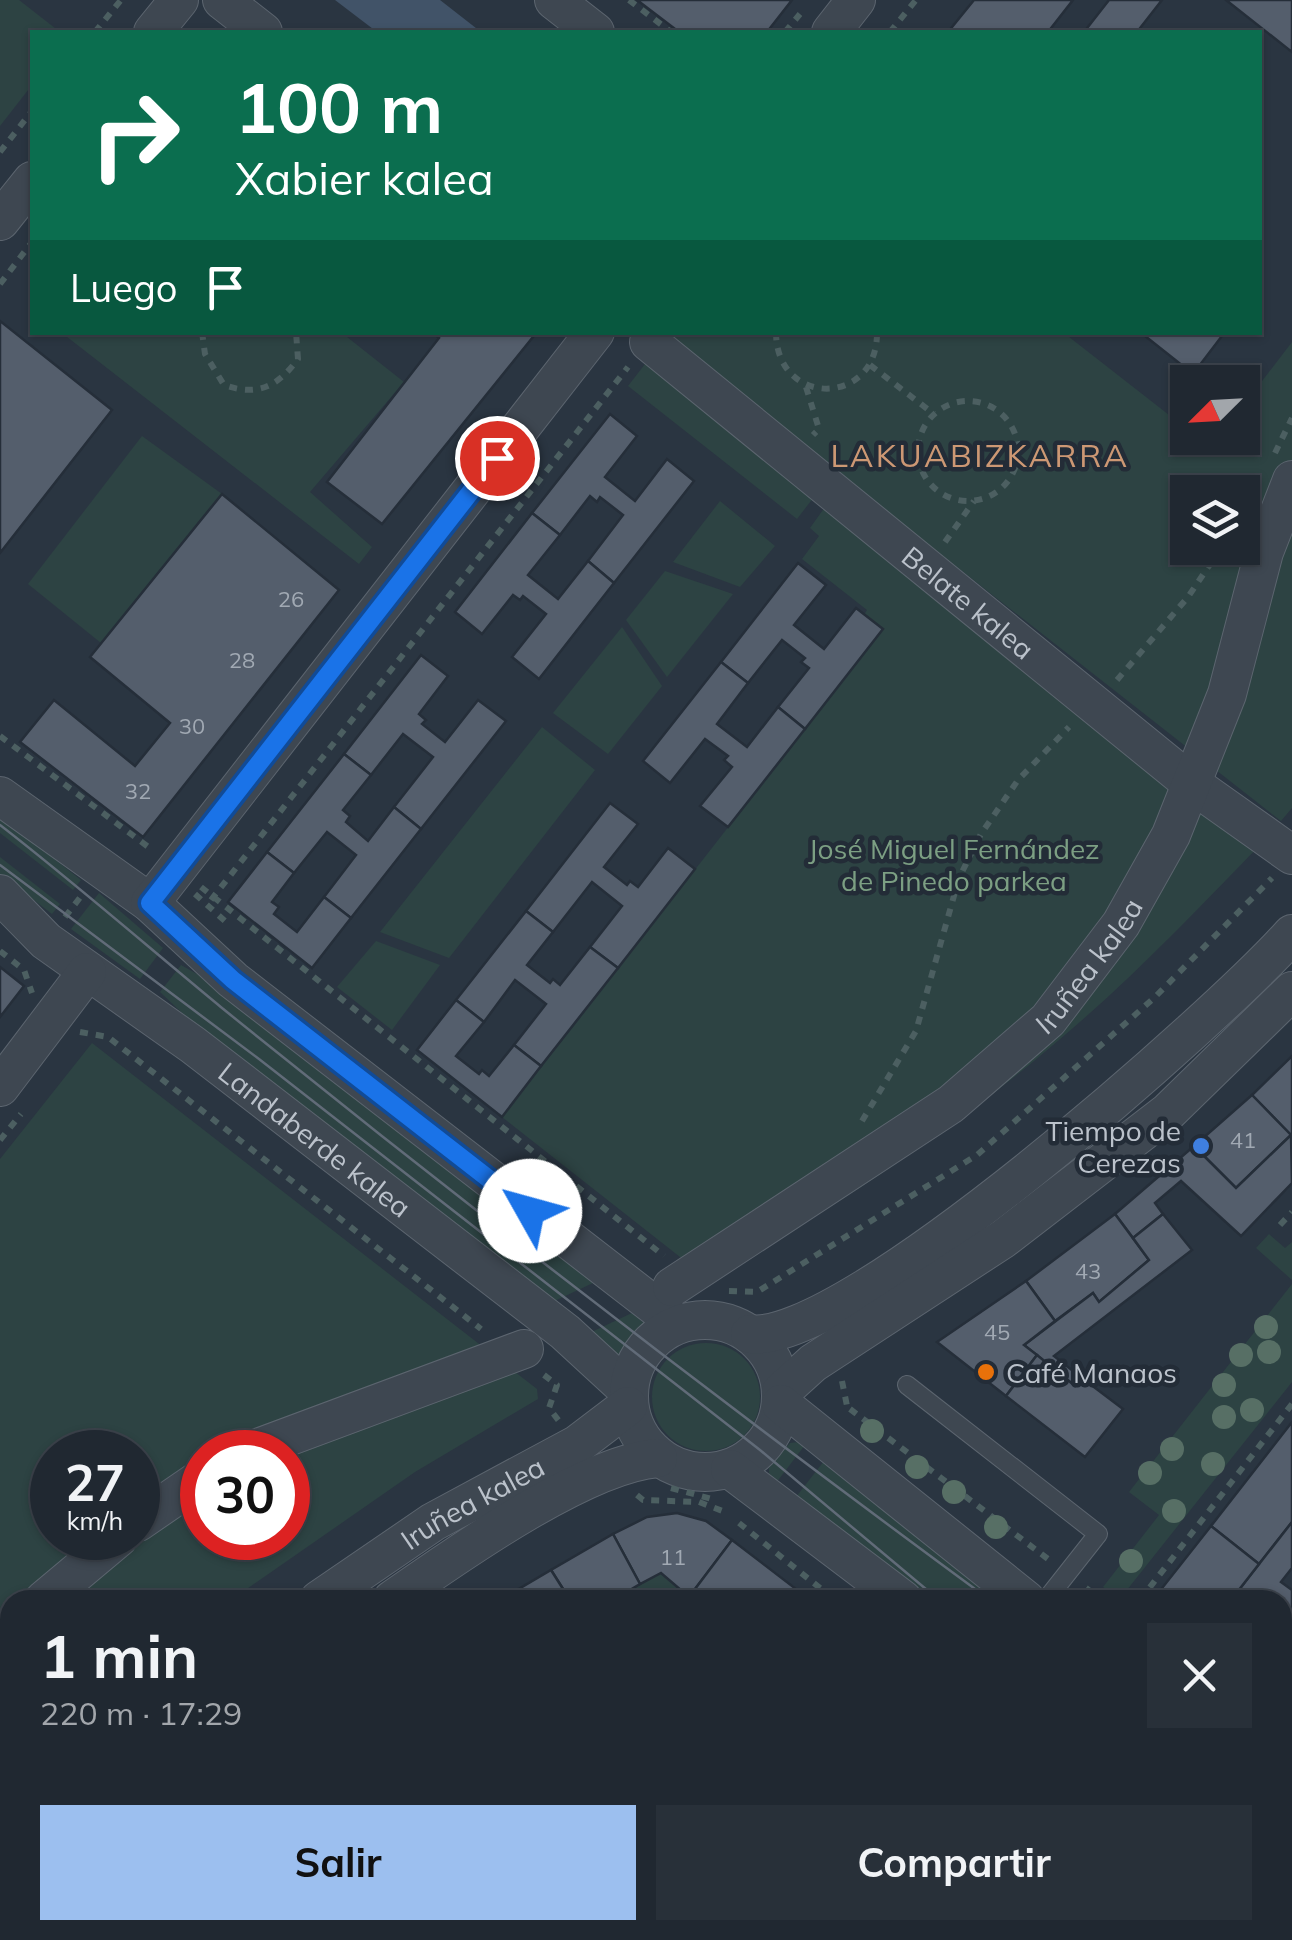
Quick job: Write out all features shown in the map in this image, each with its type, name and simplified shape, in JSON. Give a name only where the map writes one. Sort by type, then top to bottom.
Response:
[{"type":"street","points":[[155,30],[179,0]]},
{"type":"street","points":[[222,0],[260,30]]},
{"type":"street","points":[[554,0],[592,30]]},
{"type":"street","points":[[832,30],[856,0]]},
{"type":"street","points":[[0,220],[30,183]]},
{"type":"street","points":[[150,903],[593,335]]},
{"type":"street","name":"Belate kalea","points":[[650,342],[1285,863]]},
{"type":"street","name":"Iruñea kalea","points":[[335,1590],[434,1522],[578,1444],[628,1398],[638,1357],[649,1343],[676,1278],[950,1104],[1048,1020],[1120,924],[1171,836],[1227,694],[1264,552],[1292,480]]},
{"type":"street","points":[[0,796],[104,867],[186,934],[233,980],[619,1280],[676,1278],[715,1320],[768,1337],[825,1310],[984,1206],[1084,1127],[1292,934]]},
{"type":"street","name":"Landaberde kalea","points":[[0,894],[29,957],[87,972],[193,1045],[566,1332],[628,1398],[643,1459]]},
{"type":"street","points":[[0,1087],[87,972]]},
{"type":"street","points":[[781,1398],[813,1362],[1003,1239],[1168,1112],[1292,991]]},
{"type":"street","points":[[643,1459],[693,1472],[730,1469],[746,1462],[770,1438],[781,1398],[777,1369],[750,1334]]},
{"type":"street","points":[[307,1430],[519,1351]]},
{"type":"street","points":[[781,1398],[826,1443],[1013,1590]]},
{"type":"street","name":"Iruñea kalea","points":[[407,1590],[517,1518],[643,1459]]},
{"type":"street","points":[[730,1469],[890,1590]]},
{"type":"street","points":[[56,1590],[92,1560]]},
{"type":"lane","points":[[908,1385],[1098,1534],[1054,1590]]},
{"type":"path","points":[[97,30],[121,0]]},
{"type":"path","points":[[628,0],[667,30]]},
{"type":"path","points":[[892,30],[916,0]]},
{"type":"path","points":[[0,152],[30,114]]},
{"type":"path","points":[[0,284],[30,245]]},
{"type":"path","points":[[202,335],[205,354],[224,385],[258,391],[277,384],[298,359],[296,335]]},
{"type":"path","points":[[777,335],[782,365],[806,385],[834,389],[860,376],[870,365],[876,335]]},
{"type":"path","points":[[186,934],[650,342]]},
{"type":"path","points":[[870,365],[934,414]]},
{"type":"path","points":[[978,402],[1006,417],[1014,430],[1018,446],[1012,476],[989,498],[974,501],[943,495],[922,472],[919,440],[934,414],[948,405],[978,402]]},
{"type":"path","points":[[927,568],[974,501]]},
{"type":"path","points":[[852,1134],[892,1077],[916,1031],[959,878],[981,834],[1018,780],[1095,705],[1188,597],[1210,565]]},
{"type":"path","points":[[0,736],[128,835],[29,957],[33,996],[114,1029],[108,1037]]},
{"type":"path","points":[[213,897],[676,1278],[698,1288],[757,1292],[977,1156],[1154,998],[1285,863]]},
{"type":"path","points":[[0,951],[29,957],[60,1010],[84,1034],[108,1037],[519,1351],[557,1384],[550,1408]]},
{"type":"path","points":[[1280,1225],[1292,1212]]},
{"type":"path","points":[[619,1280],[676,1278]]},
{"type":"path","points":[[519,1351],[572,1383]]},
{"type":"path","points":[[846,1385],[850,1409],[1089,1590]]},
{"type":"path","points":[[1148,1590],[1292,1404]]},
{"type":"path","points":[[826,1443],[850,1409]]},
{"type":"path","points":[[643,1459],[657,1484],[728,1503],[824,1590]]},
{"type":"path","points":[[643,1500],[699,1502],[723,1510],[837,1590]]},
{"type":"green space","points":[[0,0],[19,0],[57,30],[30,30],[30,88],[0,126]]},
{"type":"green space","points":[[65,335],[345,335],[404,382],[310,492],[372,547],[359,564]]},
{"type":"green space","points":[[668,335],[1067,335],[1170,416],[1170,455],[1260,455],[1260,384],[1292,342],[1292,808],[1281,821],[666,339]]},
{"type":"green space","points":[[645,364],[814,497],[797,519],[628,386]]},
{"type":"green space","points":[[142,436],[222,494],[101,643],[28,584]]},
{"type":"green space","points":[[720,501],[775,546],[740,587],[673,562]]},
{"type":"green space","name":"José Miguel Fernández de Pinedo parkea","points":[[825,507],[1259,846],[1121,984],[1031,1064],[851,1194],[708,1279],[502,1117],[882,630],[864,615],[867,610],[802,559],[819,536],[810,528]]},
{"type":"green space","points":[[665,571],[733,594],[667,677],[626,620]]},
{"type":"green space","points":[[622,627],[662,686],[608,754],[553,713]]},
{"type":"green space","points":[[542,727],[595,770],[449,958],[380,932]]},
{"type":"green space","points":[[0,816],[81,880],[73,890],[0,833]]},
{"type":"green space","points":[[0,857],[60,904],[52,914],[0,874]]},
{"type":"green space","points":[[99,893],[163,948],[140,979],[71,929]]},
{"type":"green space","points":[[376,941],[440,965],[392,1030],[337,987]]},
{"type":"green space","points":[[181,965],[222,988],[593,1283],[548,1304],[201,1031],[160,992]]},
{"type":"green space","points":[[92,1043],[537,1389],[538,1399],[415,1472],[310,1545],[310,1430],[180,1430],[180,1560],[288,1560],[245,1590],[0,1590],[0,1159]]},
{"type":"green space","points":[[1269,1234],[1285,1248],[1292,1242],[1292,1280],[1256,1248]]},
{"type":"green space","points":[[1292,1284],[1292,1382],[1127,1590],[1107,1590],[1103,1587],[1159,1515],[1129,1492]]},
{"type":"green space","points":[[632,1313],[644,1323],[622,1354],[614,1356],[585,1335]]},
{"type":"green space","points":[[706,1343],[727,1347],[744,1359],[756,1376],[760,1397],[756,1418],[744,1435],[727,1447],[706,1451],[685,1447],[668,1435],[656,1418],[652,1397],[656,1376],[668,1359],[685,1347]]},
{"type":"green space","points":[[790,1443],[805,1445],[776,1483],[769,1476],[769,1468]]},
{"type":"green space","points":[[824,1461],[988,1590],[914,1590],[796,1497]]},
{"type":"green space","points":[[661,1573],[681,1590],[631,1590]]},
{"type":"water","points":[[335,0],[440,0],[478,30],[374,30]]},
{"type":"building","points":[[637,0],[792,0],[769,30],[676,30]]},
{"type":"building","points":[[974,0],[1073,0],[1050,30],[950,30]]},
{"type":"building","points":[[1109,0],[1162,0],[1139,30],[1086,30]]},
{"type":"building","points":[[1226,0],[1292,0],[1292,52]]},
{"type":"building","points":[[0,321],[112,410],[0,553]]},
{"type":"building","points":[[436,335],[535,335],[382,524],[327,482],[439,338]]},
{"type":"building","points":[[1144,335],[1223,335],[1200,365],[1182,365]]},
{"type":"building","points":[[610,414],[637,436],[605,477],[635,501],[667,459],[694,481],[614,583],[588,561],[623,515],[600,497],[597,502],[590,496],[560,535],[532,513]]},
{"type":"building","points":[[222,494],[339,590],[143,837],[20,742],[54,700],[135,766],[170,723],[90,657]]},
{"type":"building","points":[[532,513],[560,535],[528,575],[558,599],[588,561],[614,583],[539,679],[512,657],[546,614],[523,596],[520,600],[513,595],[482,634],[455,612]]},
{"type":"building","points":[[798,563],[826,585],[794,625],[824,649],[856,608],[883,629],[805,729],[778,707],[809,668],[801,662],[805,658],[782,640],[748,683],[721,662]]},
{"type":"building","points":[[421,655],[448,676],[419,714],[426,720],[422,724],[445,742],[478,700],[506,721],[421,829],[394,807],[433,757],[403,734],[371,775],[344,754]]},
{"type":"building","points":[[721,662],[748,683],[717,724],[747,747],[778,707],[805,729],[728,827],[700,806],[732,767],[724,760],[728,756],[705,739],[670,783],[643,761]]},
{"type":"building","points":[[344,754],[371,775],[343,810],[350,816],[346,822],[368,841],[394,807],[421,829],[351,918],[324,897],[356,855],[327,832],[294,873],[267,852]]},
{"type":"building","points":[[610,803],[638,824],[604,867],[627,885],[630,881],[638,887],[668,848],[695,869],[618,968],[590,947],[622,906],[592,882],[553,932],[526,911]]},
{"type":"building","points":[[267,852],[294,873],[272,902],[279,907],[274,914],[297,932],[324,897],[351,918],[312,968],[228,902]]},
{"type":"building","points":[[526,911],[553,932],[527,965],[550,983],[553,979],[560,985],[590,947],[618,968],[541,1066],[514,1045],[546,1004],[515,980],[484,1022],[456,1000]]},
{"type":"building","points":[[0,967],[24,986],[0,1017]]},
{"type":"building","points":[[456,1000],[484,1022],[456,1056],[479,1074],[482,1070],[489,1076],[514,1045],[541,1066],[502,1117],[417,1050]]},
{"type":"building","points":[[1292,1056],[1292,1134],[1291,1135],[1252,1095]]},
{"type":"building","points":[[1252,1095],[1291,1135],[1236,1188],[1194,1146]]},
{"type":"building","points":[[1291,1135],[1292,1183],[1241,1236],[1181,1181],[1155,1203],[1163,1214],[1133,1238],[1115,1214],[1194,1146],[1236,1188]]},
{"type":"building","points":[[1115,1214],[1149,1260],[1099,1302],[1093,1293],[1055,1321],[1026,1281]]},
{"type":"building","points":[[1163,1214],[1192,1250],[1054,1356],[1082,1378],[1075,1386],[1024,1345],[1093,1293],[1099,1302],[1149,1260],[1133,1238]]},
{"type":"building","points":[[1026,1281],[1055,1321],[1024,1345],[1037,1355],[1006,1396],[937,1342]]},
{"type":"building","points":[[1037,1355],[1075,1386],[1082,1378],[1123,1409],[1085,1457],[1006,1396]]},
{"type":"building","points":[[1292,1422],[1292,1522],[1259,1564],[1211,1526]]},
{"type":"building","points":[[677,1513],[706,1521],[732,1540],[694,1590],[681,1590],[661,1573],[640,1584],[613,1534],[647,1517]]},
{"type":"building","points":[[1292,1522],[1292,1568],[1281,1582],[1292,1590],[1239,1590]]},
{"type":"building","points":[[1211,1526],[1259,1564],[1239,1590],[1161,1590]]},
{"type":"building","points":[[613,1534],[640,1584],[630,1590],[564,1590],[551,1570]]},
{"type":"building","points":[[732,1540],[797,1590],[694,1590]]},
{"type":"building","points":[[551,1570],[564,1590],[517,1590]]},
{"type":"tram line","points":[[0,825],[222,1008],[507,1234],[977,1590]]},
{"type":"tram line","points":[[0,865],[259,1059],[760,1450],[927,1590]]},
{"type":"place","name":"Tiempo de Cerezas","points":[[1201,1146]]},
{"type":"place","name":"Café Manaos","points":[[986,1372]]},
{"type":"district","name":"LAKUABIZKARRA","points":[[980,455]]},
{"type":"route","points":[[497,458],[150,903],[233,980],[530,1211]]}]
